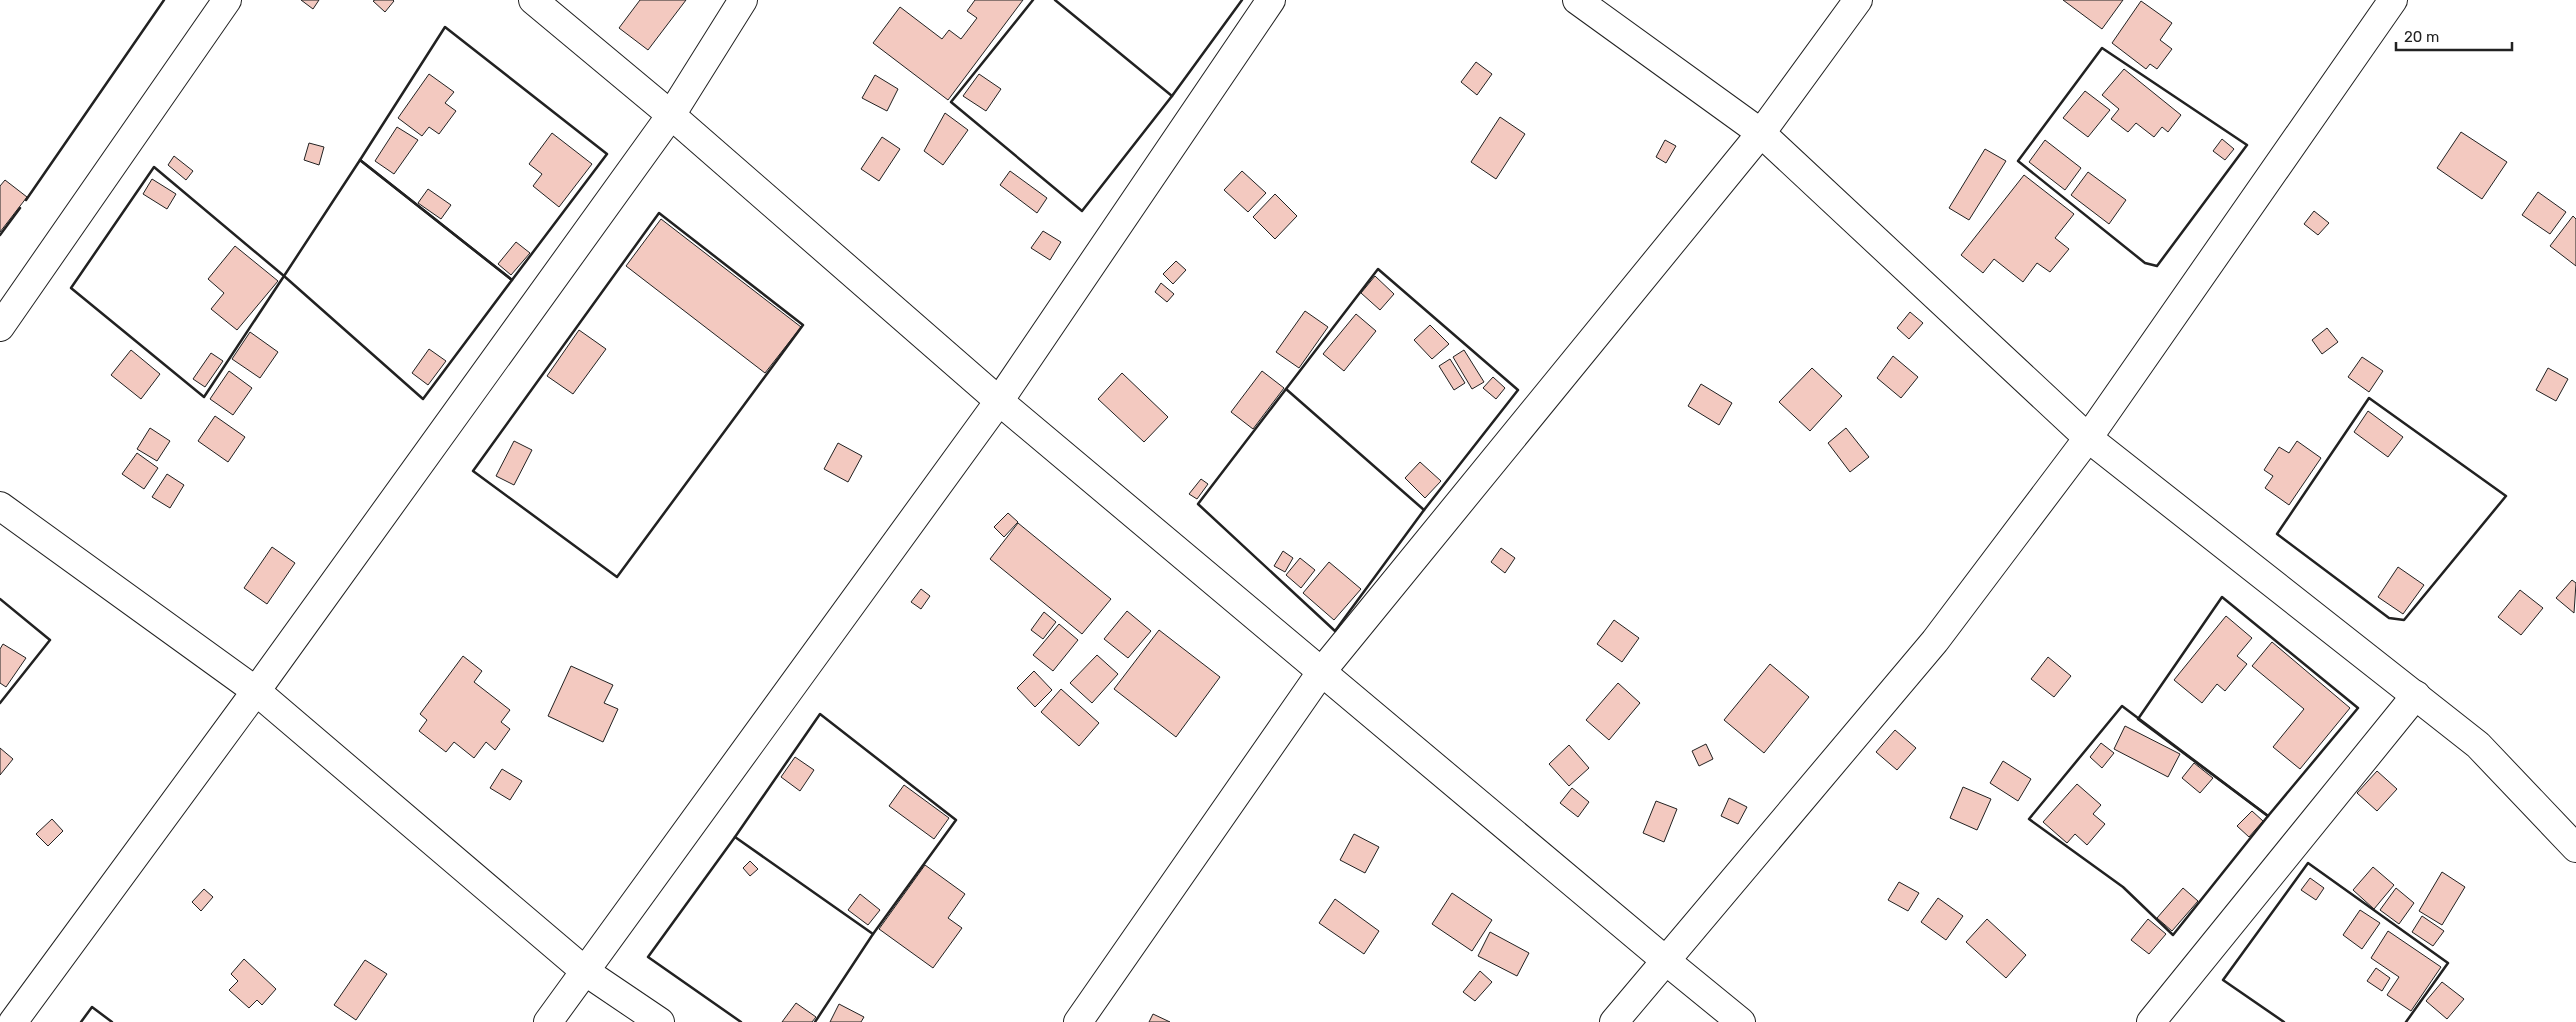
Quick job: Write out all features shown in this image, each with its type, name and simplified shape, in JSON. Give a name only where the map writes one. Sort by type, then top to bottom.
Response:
[{"type":"street","points":[[0,327],[227,0]]},
{"type":"street","points":[[533,0],[670,115],[999,401],[1741,1022]]},
{"type":"street","points":[[13,1022],[256,691],[670,115],[743,0]]},
{"type":"street","points":[[548,1022],[999,401],[1271,0]]},
{"type":"street","points":[[1577,0],[1761,133],[2088,438],[2478,745],[2576,848]]},
{"type":"street","points":[[1078,1022],[1322,671],[1761,133],[1858,0]]},
{"type":"street","points":[[1614,1022],[1935,641],[2088,438],[2393,0]]},
{"type":"street","points":[[0,506],[256,691],[586,972],[660,1022]]},
{"type":"street","points":[[2151,1022],[2416,695]]},
{"type":"building","points":[[301,0],[319,0],[313,9]]},
{"type":"building","points":[[640,0],[686,0],[648,50],[619,28]]},
{"type":"building","points":[[975,0],[1023,0],[948,100],[873,43],[900,7],[942,39],[949,30],[961,39],[977,18],[967,11]]},
{"type":"building","points":[[2063,0],[2123,0],[2102,29]]},
{"type":"building","points":[[373,1],[394,1],[385,12]]},
{"type":"building","points":[[2141,1],[2172,23],[2160,40],[2172,49],[2157,69],[2150,64],[2146,69],[2112,43]]},
{"type":"building","points":[[1476,62],[1492,74],[1477,95],[1461,82]]},
{"type":"building","points":[[2124,69],[2181,115],[2168,132],[2162,127],[2154,137],[2136,123],[2128,132],[2111,119],[2119,109],[2102,95]]},
{"type":"building","points":[[429,74],[454,92],[445,103],[456,111],[439,134],[429,127],[422,136],[398,118]]},
{"type":"building","points":[[979,74],[1001,89],[986,111],[963,96]]},
{"type":"building","points":[[875,75],[898,89],[887,111],[862,98]]},
{"type":"building","points":[[2085,91],[2110,110],[2088,137],[2063,118]]},
{"type":"building","points":[[945,113],[968,130],[943,165],[924,151]]},
{"type":"building","points":[[1500,117],[1525,134],[1496,179],[1471,162]]},
{"type":"building","points":[[397,127],[418,140],[394,174],[375,161]]},
{"type":"building","points":[[2461,132],[2507,162],[2482,199],[2437,168]]},
{"type":"building","points":[[552,133],[592,164],[559,207],[533,186],[542,174],[529,164]]},
{"type":"building","points":[[882,137],[900,149],[879,181],[861,169]]},
{"type":"building","points":[[2222,139],[2234,149],[2225,160],[2213,151]]},
{"type":"building","points":[[1665,140],[1676,146],[1666,163],[1656,157]]},
{"type":"building","points":[[2045,140],[2081,168],[2065,190],[2029,162]]},
{"type":"building","points":[[309,143],[324,147],[319,165],[304,160]]},
{"type":"building","points":[[1985,149],[2006,161],[1969,220],[1949,208]]},
{"type":"building","points":[[174,156],[193,171],[186,180],[168,165]]},
{"type":"building","points":[[1010,171],[1047,198],[1037,213],[1000,185]]},
{"type":"building","points":[[1242,171],[1266,193],[1248,212],[1224,190]]},
{"type":"building","points":[[2088,172],[2126,200],[2109,224],[2071,195]]},
{"type":"building","points":[[2024,175],[2074,214],[2055,238],[2069,249],[2050,272],[2037,263],[2023,282],[1994,259],[1983,273],[1961,255]]},
{"type":"building","points":[[152,179],[176,194],[167,209],[143,194]]},
{"type":"building","points":[[5,180],[27,197],[0,232],[0,186]]},
{"type":"building","points":[[428,189],[451,205],[441,219],[418,203]]},
{"type":"building","points":[[2538,192],[2566,212],[2550,234],[2522,215]]},
{"type":"building","points":[[1275,194],[1297,216],[1275,239],[1253,217]]},
{"type":"building","points":[[2314,211],[2329,223],[2318,235],[2304,224]]},
{"type":"building","points":[[2573,216],[2576,219],[2576,266],[2550,246]]},
{"type":"building","points":[[661,219],[801,327],[765,373],[626,266]]},
{"type":"building","points":[[1043,231],[1061,242],[1050,260],[1031,248]]},
{"type":"building","points":[[516,242],[530,253],[511,275],[498,264]]},
{"type":"building","points":[[235,246],[278,281],[237,330],[211,309],[224,293],[208,279]]},
{"type":"building","points":[[1176,261],[1186,270],[1173,284],[1163,274]]},
{"type":"building","points":[[1375,276],[1394,294],[1380,310],[1361,293]]},
{"type":"building","points":[[1161,283],[1174,294],[1167,302],[1155,292]]},
{"type":"building","points":[[1305,311],[1328,327],[1299,368],[1276,352]]},
{"type":"building","points":[[1910,312],[1923,323],[1909,339],[1897,328]]},
{"type":"building","points":[[1356,314],[1376,331],[1344,371],[1323,354]]},
{"type":"building","points":[[1430,325],[1449,344],[1432,359],[1414,340]]},
{"type":"building","points":[[2327,328],[2338,342],[2322,354],[2312,340]]},
{"type":"building","points":[[579,330],[606,349],[573,394],[547,376]]},
{"type":"building","points":[[250,332],[278,352],[260,378],[232,359]]},
{"type":"building","points":[[429,349],[446,361],[428,385],[412,373]]},
{"type":"building","points":[[131,350],[160,374],[141,399],[111,375]]},
{"type":"building","points":[[1464,350],[1484,382],[1472,389],[1453,357]]},
{"type":"building","points":[[211,353],[223,361],[205,387],[193,379]]},
{"type":"building","points":[[1893,356],[1918,377],[1901,398],[1877,378]]},
{"type":"building","points":[[2362,357],[2383,371],[2369,392],[2348,377]]},
{"type":"building","points":[[1450,359],[1465,383],[1454,390],[1439,366]]},
{"type":"building","points":[[1812,368],[1842,396],[1810,431],[1779,402]]},
{"type":"building","points":[[2548,368],[2568,379],[2556,401],[2536,390]]},
{"type":"building","points":[[229,371],[252,388],[233,415],[210,399]]},
{"type":"building","points":[[1262,371],[1284,388],[1253,429],[1231,412]]},
{"type":"building","points":[[1122,373],[1168,417],[1144,442],[1098,399]]},
{"type":"building","points":[[1493,377],[1505,388],[1496,399],[1483,388]]},
{"type":"building","points":[[1701,384],[1732,403],[1719,425],[1688,406]]},
{"type":"building","points":[[2368,411],[2403,437],[2388,457],[2354,432]]},
{"type":"building","points":[[215,416],[245,437],[228,462],[198,441]]},
{"type":"building","points":[[150,428],[170,441],[157,461],[137,449]]},
{"type":"building","points":[[1846,428],[1869,457],[1850,472],[1828,443]]},
{"type":"building","points":[[514,441],[532,450],[514,485],[496,476]]},
{"type":"building","points":[[2297,441],[2321,458],[2289,505],[2265,488],[2273,476],[2264,470],[2279,447],[2289,453]]},
{"type":"building","points":[[838,443],[862,456],[848,482],[824,469]]},
{"type":"building","points":[[137,453],[158,468],[144,489],[122,474]]},
{"type":"building","points":[[1420,462],[1441,481],[1425,498],[1405,478]]},
{"type":"building","points":[[167,474],[184,485],[170,508],[152,497]]},
{"type":"building","points":[[1201,479],[1208,484],[1197,499],[1189,494]]},
{"type":"building","points":[[1008,513],[1018,522],[1004,537],[994,527]]},
{"type":"building","points":[[1018,523],[1111,599],[1082,634],[990,559]]},
{"type":"building","points":[[272,547],[295,563],[267,604],[244,588]]},
{"type":"building","points":[[1501,548],[1515,558],[1505,573],[1491,562]]},
{"type":"building","points":[[1283,551],[1293,558],[1285,572],[1274,566]]},
{"type":"building","points":[[1300,558],[1315,570],[1301,588],[1286,575]]},
{"type":"building","points":[[1329,562],[1361,589],[1334,620],[1303,593]]},
{"type":"building","points":[[2398,567],[2424,585],[2403,614],[2378,597]]},
{"type":"building","points":[[2572,580],[2576,583],[2574,613],[2556,598]]},
{"type":"building","points":[[921,589],[930,596],[921,609],[911,602]]},
{"type":"building","points":[[2520,590],[2543,608],[2521,635],[2498,617]]},
{"type":"building","points":[[1127,611],[1151,631],[1128,658],[1104,639]]},
{"type":"building","points":[[1044,612],[1056,622],[1043,639],[1031,630]]},
{"type":"building","points":[[2226,616],[2252,638],[2237,656],[2247,664],[2225,691],[2217,684],[2202,703],[2174,680]]},
{"type":"building","points":[[1614,620],[1639,638],[1622,662],[1597,644]]},
{"type":"building","points":[[1059,624],[1078,640],[1053,671],[1033,655]]},
{"type":"building","points":[[1159,630],[1220,677],[1176,737],[1114,689]]},
{"type":"building","points":[[2272,642],[2350,708],[2300,769],[2273,747],[2304,709],[2252,666]]},
{"type":"building","points":[[3,644],[26,658],[6,687],[0,683],[0,649]]},
{"type":"building","points":[[1097,655],[1118,674],[1092,703],[1070,683]]},
{"type":"building","points":[[463,656],[482,671],[474,682],[510,710],[501,722],[510,729],[495,750],[486,742],[474,758],[454,742],[446,752],[419,731],[427,720],[420,714]]},
{"type":"building","points":[[2048,657],[2071,676],[2054,697],[2031,679]]},
{"type":"building","points":[[1770,664],[1809,697],[1764,753],[1724,720]]},
{"type":"building","points":[[571,666],[613,685],[604,703],[618,709],[603,742],[548,716]]},
{"type":"building","points":[[1034,671],[1052,690],[1035,707],[1017,688]]},
{"type":"building","points":[[1618,683],[1640,703],[1609,740],[1586,720]]},
{"type":"building","points":[[1061,689],[1099,723],[1079,746],[1041,712]]},
{"type":"building","points":[[2125,726],[2180,754],[2168,777],[2114,749]]},
{"type":"building","points":[[1895,730],[1916,748],[1897,770],[1876,752]]},
{"type":"building","points":[[2101,743],[2114,753],[2102,768],[2090,757]]},
{"type":"building","points":[[1706,744],[1713,759],[1699,766],[1692,751]]},
{"type":"building","points":[[1569,745],[1589,768],[1569,786],[1549,764]]},
{"type":"building","points":[[0,748],[13,759],[0,775]]},
{"type":"building","points":[[795,757],[814,770],[800,791],[781,777]]},
{"type":"building","points":[[2003,761],[2031,779],[2018,801],[1990,783]]},
{"type":"building","points":[[2194,763],[2213,778],[2200,793],[2182,778]]},
{"type":"building","points":[[502,769],[522,781],[510,800],[490,788]]},
{"type":"building","points":[[2377,771],[2397,789],[2377,811],[2357,793]]},
{"type":"building","points":[[2077,784],[2101,805],[2093,814],[2105,824],[2087,845],[2075,834],[2067,843],[2043,822]]},
{"type":"building","points":[[904,785],[949,818],[934,839],[889,806]]},
{"type":"building","points":[[1963,787],[1991,799],[1977,830],[1950,818]]},
{"type":"building","points":[[1572,788],[1589,802],[1578,817],[1560,803]]},
{"type":"building","points":[[1729,798],[1747,807],[1738,824],[1721,816]]},
{"type":"building","points":[[1656,801],[1677,809],[1664,842],[1643,833]]},
{"type":"building","points":[[2252,811],[2263,821],[2249,837],[2237,826]]},
{"type":"building","points":[[52,819],[63,831],[48,846],[36,834]]},
{"type":"building","points":[[1354,834],[1379,847],[1365,873],[1340,860]]},
{"type":"building","points":[[750,861],[758,869],[750,876],[743,868]]},
{"type":"building","points":[[925,865],[965,894],[948,918],[962,928],[933,968],[879,929]]},
{"type":"building","points":[[2373,867],[2394,885],[2374,909],[2353,890]]},
{"type":"building","points":[[2442,872],[2465,887],[2442,925],[2419,911]]},
{"type":"building","points":[[2310,878],[2324,888],[2316,900],[2301,890]]},
{"type":"building","points":[[1899,882],[1919,893],[1908,911],[1888,900]]},
{"type":"building","points":[[2183,888],[2198,901],[2172,931],[2157,918]]},
{"type":"building","points":[[2396,888],[2414,903],[2399,924],[2380,910]]},
{"type":"building","points":[[204,889],[213,897],[201,911],[192,902]]},
{"type":"building","points":[[1452,893],[1492,920],[1472,951],[1432,924]]},
{"type":"building","points":[[860,894],[880,910],[868,925],[848,910]]},
{"type":"building","points":[[1938,898],[1963,916],[1946,940],[1921,922]]},
{"type":"building","points":[[1335,899],[1379,931],[1364,954],[1319,923]]},
{"type":"building","points":[[2360,910],[2380,923],[2362,949],[2343,935]]},
{"type":"building","points":[[2422,916],[2444,931],[2433,946],[2412,932]]},
{"type":"building","points":[[1987,919],[2026,955],[2006,978],[1966,942]]},
{"type":"building","points":[[2148,919],[2166,934],[2149,954],[2131,940]]},
{"type":"building","points":[[2388,931],[2441,967],[2411,1011],[2387,995],[2399,977],[2371,958]]},
{"type":"building","points":[[1490,932],[1529,953],[1517,976],[1478,956]]},
{"type":"building","points":[[244,959],[276,989],[262,1005],[257,1000],[249,1008],[229,990],[238,981],[231,974]]},
{"type":"building","points":[[365,960],[387,974],[356,1020],[334,1005]]},
{"type":"building","points":[[2376,968],[2390,978],[2382,991],[2367,981]]},
{"type":"building","points":[[1480,971],[1492,982],[1475,1001],[1463,992]]},
{"type":"building","points":[[2442,982],[2464,999],[2447,1019],[2426,1001]]},
{"type":"building","points":[[796,1003],[816,1017],[812,1022],[782,1022]]},
{"type":"building","points":[[839,1004],[864,1017],[861,1022],[830,1022]]},
{"type":"building","points":[[1153,1014],[1170,1022],[1149,1022]]},
{"type":"wall","points":[[26,200],[164,0]]},
{"type":"wall","points":[[1033,0],[951,102],[1082,211],[1172,96],[1055,0]]},
{"type":"wall","points":[[1172,96],[1242,0]]},
{"type":"wall","points":[[445,27],[607,154],[512,280],[360,160],[445,27]]},
{"type":"wall","points":[[2102,48],[2247,145],[2157,266],[2145,263],[2018,161],[2102,48]]},
{"type":"wall","points":[[360,160],[512,280],[423,399],[284,276],[360,160]]},
{"type":"wall","points":[[154,167],[284,276],[204,397],[71,288],[154,167]]},
{"type":"wall","points":[[0,235],[20,208]]},
{"type":"wall","points":[[659,213],[803,325],[617,577],[473,471],[659,213]]},
{"type":"wall","points":[[1286,389],[1378,269],[1518,390],[1424,510]]},
{"type":"wall","points":[[1286,389],[1424,510],[1335,631],[1198,504],[1286,389]]},
{"type":"wall","points":[[2369,398],[2506,496],[2404,620],[2389,618],[2277,534],[2369,398]]},
{"type":"wall","points":[[2222,597],[2358,708],[2268,816],[2138,719],[2222,597]]},
{"type":"wall","points":[[0,599],[50,640],[0,703]]},
{"type":"wall","points":[[2122,706],[2268,816],[2173,935],[2123,887],[2029,819],[2122,706]]},
{"type":"wall","points":[[735,837],[820,714],[956,820],[873,934]]},
{"type":"wall","points":[[741,1022],[648,957],[735,837],[873,934],[815,1022]]},
{"type":"wall","points":[[2284,1022],[2223,980],[2308,863],[2448,963],[2406,1022]]},
{"type":"wall","points":[[81,1022],[92,1007],[112,1022]]}]
